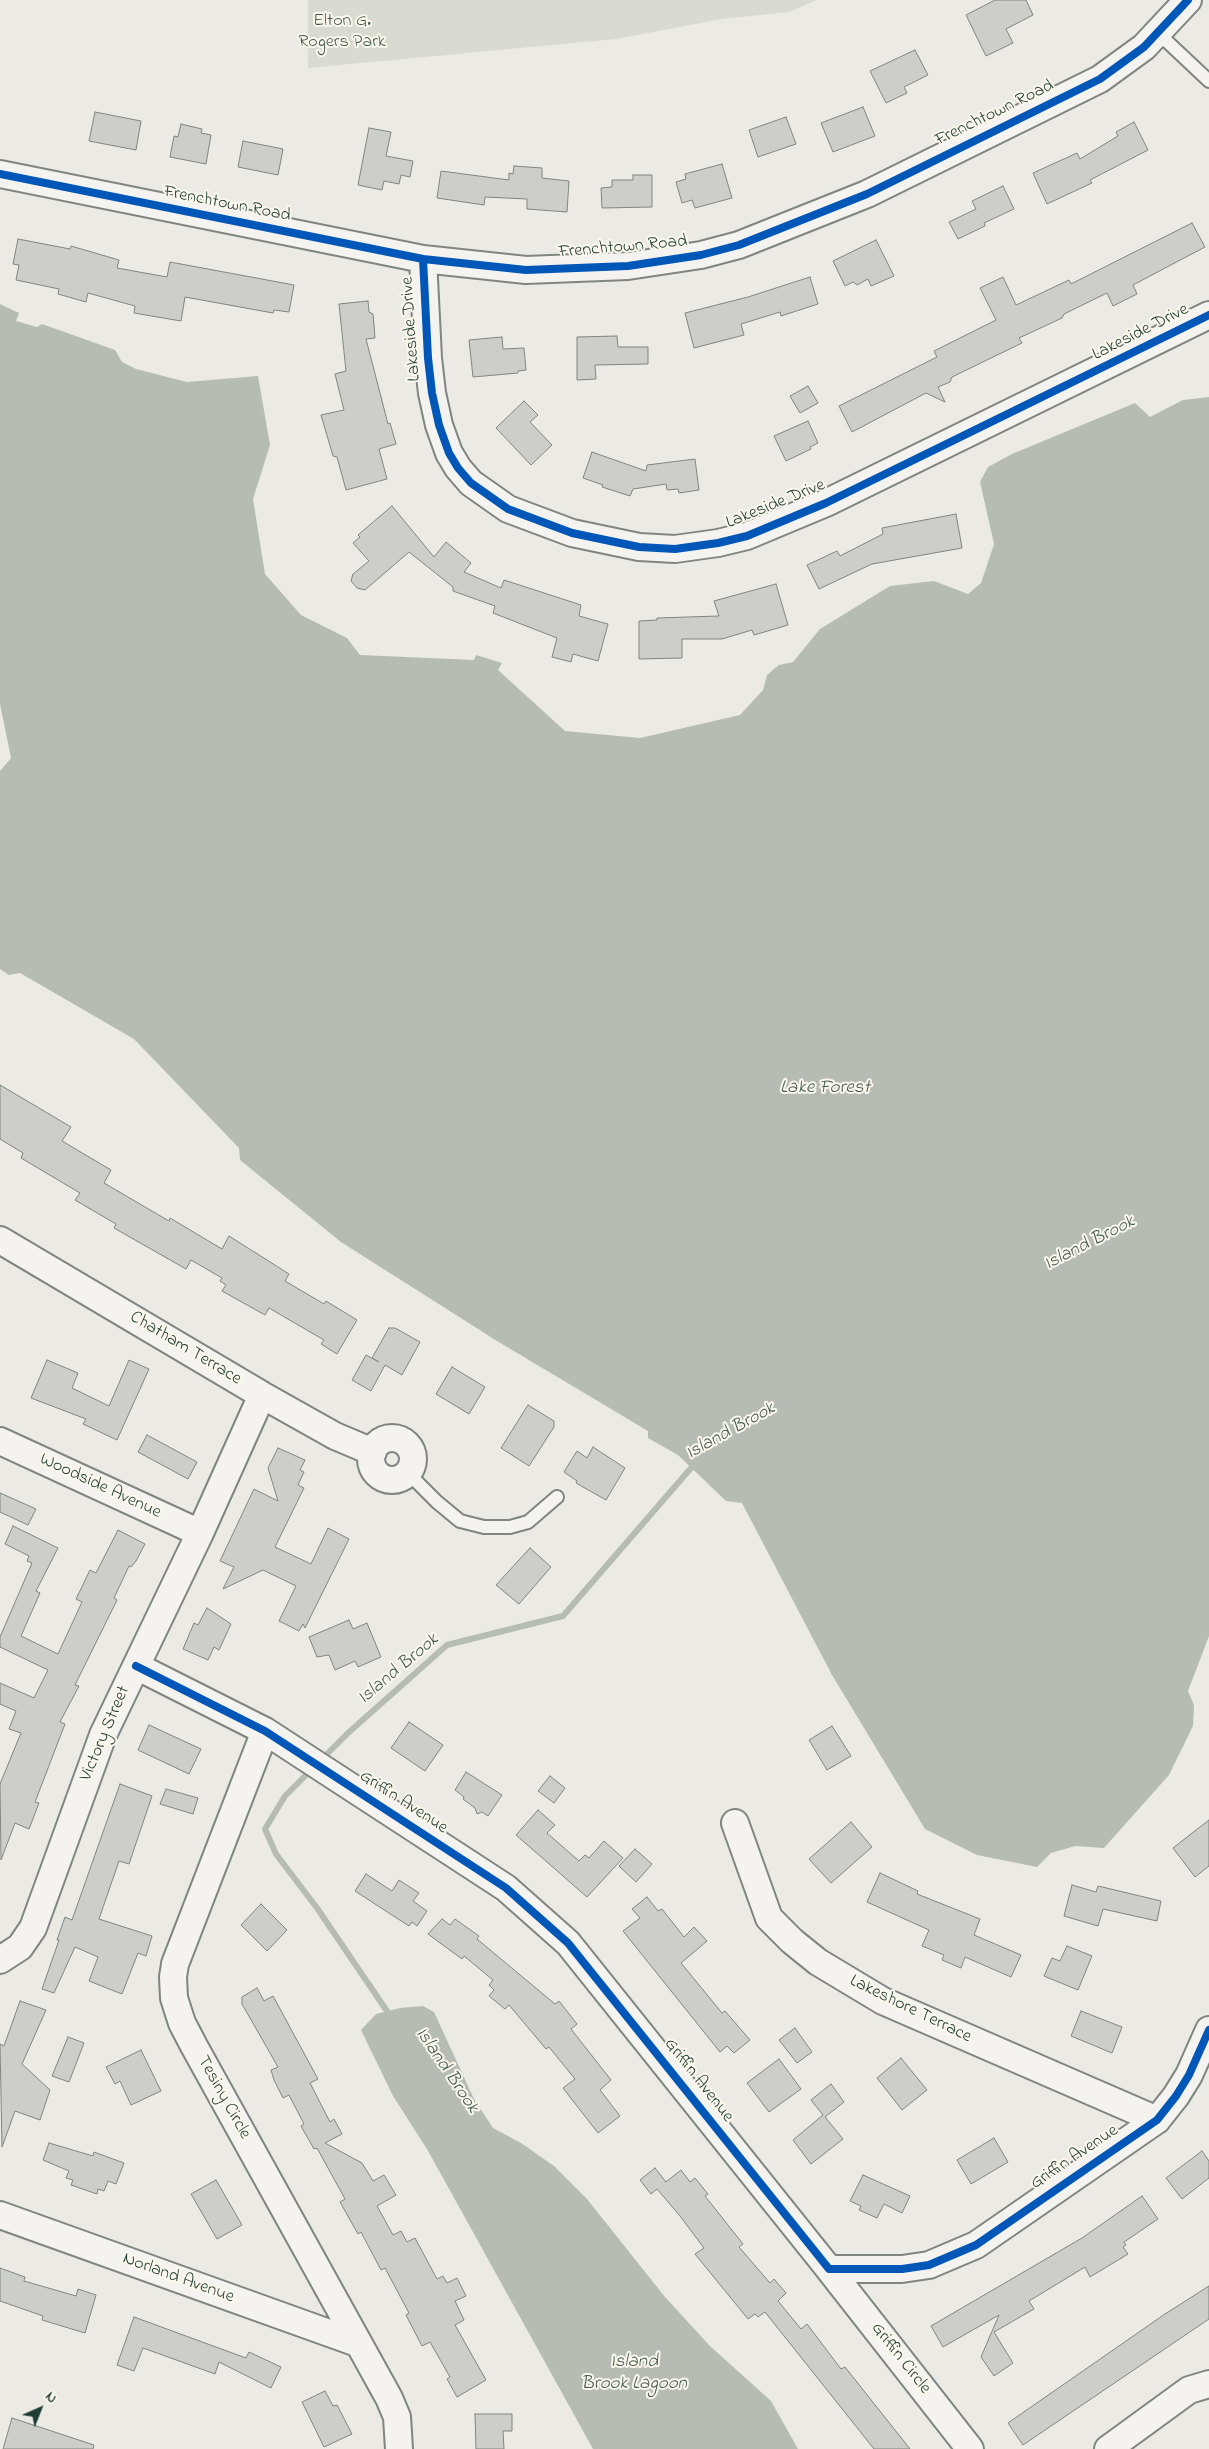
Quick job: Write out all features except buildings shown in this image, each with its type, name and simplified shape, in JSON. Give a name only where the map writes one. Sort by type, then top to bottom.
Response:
[{"type":"street","name":"Frenchtown Road","points":[[0,174],[423,259],[526,270],[628,266],[701,255],[740,245],[867,194],[1100,78],[1144,47],[1188,0]]},
{"type":"street","name":"Lakeside Drive","points":[[423,259],[428,358],[432,394],[439,425],[449,453],[458,468],[471,483],[516,513],[572,533],[639,547],[675,549],[718,543],[747,536],[834,499],[1209,315]]},
{"type":"street","name":"Chatham Terrace","points":[[0,1240],[335,1436],[372,1452],[384,1440],[400,1440],[409,1447],[413,1458],[408,1473]]},
{"type":"street","name":"Victory Street","points":[[0,1960],[20,1947],[33,1928],[103,1735],[200,1533],[262,1395]]},
{"type":"street","name":"Woodside Avenue","points":[[0,1441],[200,1533]]},
{"type":"street","name":"Griffin Avenue","points":[[136,1666],[264,1731],[506,1888],[568,1943],[829,2269],[902,2269],[929,2265],[949,2258],[976,2244],[1157,2120],[1176,2096],[1189,2075],[1209,2030]]},
{"type":"street","name":"Tesiny Circle","points":[[264,1731],[175,1964],[172,1977],[174,1998],[182,2023],[194,2046],[316,2263],[357,2343],[389,2398],[397,2417],[398,2449]]},
{"type":"street","name":"Lakeshore Terrace","points":[[735,1823],[769,1918],[792,1941],[818,1962],[883,2001],[1157,2120]]},
{"type":"street","name":"Norland Avenue","points":[[0,2216],[357,2343]]},
{"type":"street","name":"Griffin Circle","points":[[829,2269],[970,2449]]},
{"type":"street","points":[[1108,2449],[1190,2390],[1209,2384]]},
{"type":"lane","points":[[1158,33],[1209,81]]},
{"type":"lane","points":[[408,1473],[437,1502],[460,1521],[484,1527],[510,1527],[528,1522],[557,1497]]},
{"type":"green space","name":"Elton G. Rogers Park","points":[[308,0],[817,0],[789,12],[722,19],[616,39],[308,68]]},
{"type":"water","name":"Lake Forest","points":[[0,304],[19,313],[16,321],[37,327],[42,324],[115,350],[122,362],[136,369],[187,382],[258,376],[270,445],[253,499],[265,574],[301,615],[347,638],[360,655],[474,660],[476,655],[502,663],[498,670],[565,731],[640,738],[740,715],[763,690],[767,675],[779,665],[793,662],[820,629],[890,586],[934,581],[968,594],[981,583],[994,544],[980,482],[988,467],[1012,454],[1135,403],[1150,417],[1183,400],[1209,397],[1209,1636],[1188,1691],[1194,1705],[1193,1726],[1169,1775],[1104,1848],[1075,1846],[1051,1853],[1037,1867],[977,1855],[925,1829],[832,1675],[742,1503],[726,1501],[678,1455],[648,1438],[648,1431],[497,1341],[341,1242],[240,1160],[239,1148],[134,1039],[20,973],[9,975],[0,969],[0,771],[11,758],[0,704]]},
{"type":"water","name":"Island Brook Lagoon","points":[[423,2006],[434,2012],[474,2099],[493,2128],[521,2143],[554,2166],[587,2199],[665,2297],[710,2346],[771,2401],[798,2449],[593,2449],[427,2149],[393,2096],[361,2030],[376,2014],[400,2008]]},
{"type":"waterway","name":"Island Brook","points":[[320,1761],[348,1733],[447,1645],[563,1616],[691,1468],[698,1465]]},
{"type":"waterway","name":"Island Brook","points":[[313,1768],[285,1796],[265,1829],[276,1854],[317,1908],[391,2017]]},
{"type":"cycle path","points":[[0,174],[423,259],[526,270],[628,266],[701,255],[739,245],[867,194],[1100,79],[1144,47],[1188,0]]},
{"type":"cycle path","points":[[423,259],[428,358],[432,393],[439,425],[449,453],[458,468],[471,483],[508,509],[572,533],[639,547],[675,549],[718,543],[747,536],[826,503],[1209,315]]},
{"type":"cycle path","points":[[136,1666],[265,1731],[506,1888],[568,1943],[829,2269],[902,2269],[929,2265],[976,2245],[1157,2120],[1176,2096],[1189,2075],[1209,2030]]}]
